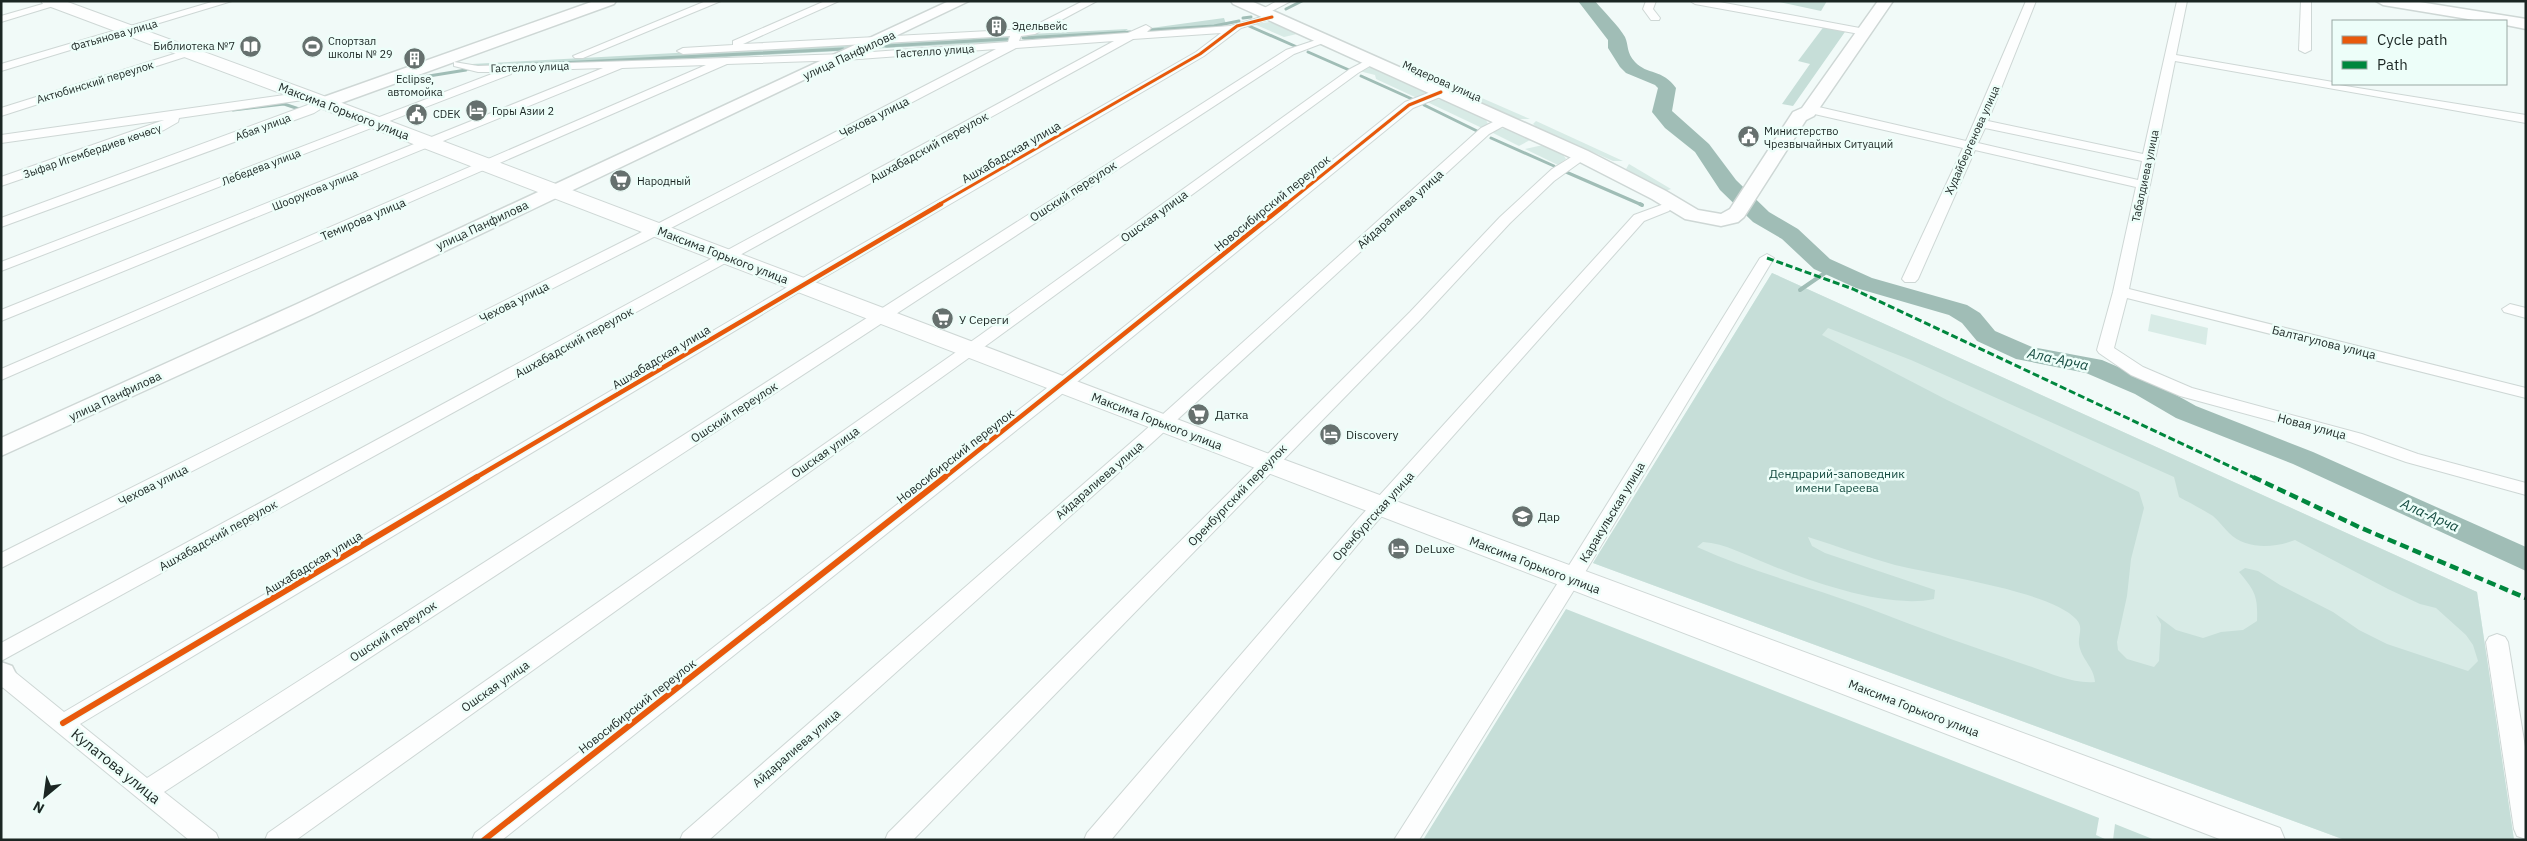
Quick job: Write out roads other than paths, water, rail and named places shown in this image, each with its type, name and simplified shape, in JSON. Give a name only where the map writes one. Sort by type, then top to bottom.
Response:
[{"type":"main road","name":"Максима Горького улица","points":[[52,2],[315,99],[1571,579],[2266,840]]},
{"type":"street","name":"Фатьянова улица","points":[[1,68],[227,1]]},
{"type":"street","name":"Абая улица","points":[[1,223],[305,112],[315,99],[426,66],[609,1]]},
{"type":"street","points":[[579,56],[716,1]]},
{"type":"street","name":"Темирова улица","points":[[1,375],[488,165],[725,55],[834,1]]},
{"type":"street","name":"улица Панфилова","points":[[1,448],[962,1]]},
{"type":"street","name":"Гастелло улица","points":[[1020,37],[1092,1]]},
{"type":"street","name":"Медерова улица","points":[[1238,1],[1581,155],[1635,184]]},
{"type":"street","name":"Ашхабадская улица","points":[[63,723],[802,285],[1200,54],[1237,26],[1267,14],[1286,1]]},
{"type":"street","points":[[1651,1],[1648,8],[1655,18]]},
{"type":"street","points":[[1695,1],[1865,32]]},
{"type":"street","points":[[1635,184],[1664,208],[1685,220],[1701,225],[1749,222],[1772,171],[1810,118],[1809,110],[1886,1]]},
{"type":"street","name":"Худайбергенова улица","points":[[1910,279],[1970,146],[2031,1]]},
{"type":"street","name":"Табалдиева улица","points":[[2105,350],[2121,292],[2182,1]]},
{"type":"street","points":[[2305,50],[2306,1]]},
{"type":"street","points":[[2383,1],[2501,20]]},
{"type":"street","points":[[1,19],[52,2]]},
{"type":"street","points":[[2507,21],[2526,24]]},
{"type":"street","name":"Гастелло улица","points":[[426,66],[579,56],[725,55],[845,57],[1020,37],[1200,25]]},
{"type":"street","name":"Ашхабадский переулок","points":[[2,669],[730,257],[1146,28]]},
{"type":"street","name":"Гастелло улица","points":[[458,64],[478,69],[628,63],[880,40],[1129,36],[1231,30]]},
{"type":"street","name":"Чехова улица","points":[[1,561],[657,230],[1020,37]]},
{"type":"street","name":"Ошский переулок","points":[[146,791],[1290,52],[1325,40]]},
{"type":"street","name":"Актюбинский переулок","points":[[1,112],[190,52]]},
{"type":"street","points":[[2170,57],[2526,120]]},
{"type":"street","name":"Ошская улица","points":[[277,840],[970,349],[1371,61]]},
{"type":"street","name":"Шоорукова улица","points":[[1,316],[628,63]]},
{"type":"street","name":"Лебедева улица","points":[[1,267],[520,67]]},
{"type":"street","name":"Новосибирский переулок","points":[[484,840],[1062,385],[1409,105],[1441,92]]},
{"type":"street","points":[[1,139],[179,114],[315,99]]},
{"type":"street","points":[[1809,110],[2144,185]]},
{"type":"street","name":"Зыфар Игембердиев көчөсү","points":[[1,182],[160,127],[179,114]]},
{"type":"street","name":"Айдаралиева улица","points":[[692,840],[1164,423],[1485,131],[1505,120]]},
{"type":"street","points":[[1980,123],[2149,159]]},
{"type":"street","name":"Оренбургский переулок","points":[[897,840],[1054,684],[1267,463],[1436,296],[1504,222],[1561,166],[1581,155]]},
{"type":"street","points":[[1635,184],[1659,195],[1692,215],[1732,223]]},
{"type":"street","name":"Оренбургская улица","points":[[1096,840],[1381,506],[1639,218],[1664,208]]},
{"type":"street","name":"Каракульская улица","points":[[1406,840],[1571,579],[1767,258]]},
{"type":"street","name":"Балтагулова улица","points":[[2121,292],[2526,393]]},
{"type":"street","name":"Новая улица","points":[[2105,350],[2137,371],[2186,392],[2356,438],[2412,458],[2526,489]]},
{"type":"street","points":[[2496,642],[2526,828]]},
{"type":"street","name":"Кулатова улица","points":[[2,669],[63,723],[207,840]]},
{"type":"waterway","points":[[1286,9],[1302,1]]},
{"type":"waterway","name":"Ала-Арча","points":[[1586,1],[1617,39],[1617,48],[1626,63],[1632,69],[1662,81],[1667,88],[1662,112],[1672,124],[1702,148],[1728,185],[1761,217],[1790,234],[1822,264],[1864,283],[1958,310],[1971,318],[1986,336],[2025,354],[2093,366],[2144,388],[2186,412],[2303,458],[2430,514],[2526,560]]},
{"type":"waterway","points":[[1243,18],[1251,17]]},
{"type":"waterway","points":[[1151,30],[1214,26],[1239,21]]},
{"type":"waterway","points":[[1249,26],[1297,47]]},
{"type":"waterway","points":[[1023,38],[1130,32]]},
{"type":"waterway","points":[[886,46],[1007,39]]},
{"type":"waterway","points":[[517,65],[843,49]]},
{"type":"waterway","points":[[1308,52],[1349,70]]},
{"type":"waterway","points":[[398,81],[466,70]]},
{"type":"waterway","points":[[1361,76],[1412,99]]},
{"type":"waterway","points":[[233,110],[284,104],[302,110]]},
{"type":"waterway","points":[[1424,105],[1477,131]]},
{"type":"waterway","points":[[1491,138],[1554,166]]},
{"type":"waterway","points":[[1566,172],[1642,205],[1640,204]]},
{"type":"waterway","points":[[1800,290],[1832,268]]},
{"type":"place","name":"Эдельвейс","points":[[996,26]]},
{"type":"place","name":"Библиотека №7","points":[[251,46]]},
{"type":"place","name":"Спортзал школы № 29","points":[[312,47]]},
{"type":"place","name":"Eclipse, автомойка","points":[[415,58]]},
{"type":"place","name":"Горы Азии 2","points":[[476,111]]},
{"type":"place","name":"CDEK","points":[[417,114]]},
{"type":"place","name":"Министерство Чрезвычайных Ситуаций","points":[[1748,137]]},
{"type":"place","name":"Народный","points":[[621,181]]},
{"type":"place","name":"У Сереги","points":[[943,319]]},
{"type":"place","name":"Датка","points":[[1199,414]]},
{"type":"place","name":"Discovery","points":[[1330,434]]},
{"type":"place","name":"Дар","points":[[1522,516]]},
{"type":"place","name":"DeLuxe","points":[[1399,548]]},
{"type":"park label","name":"Дендрарий-заповедник имени Гареева","points":[[1837,480]]}]
